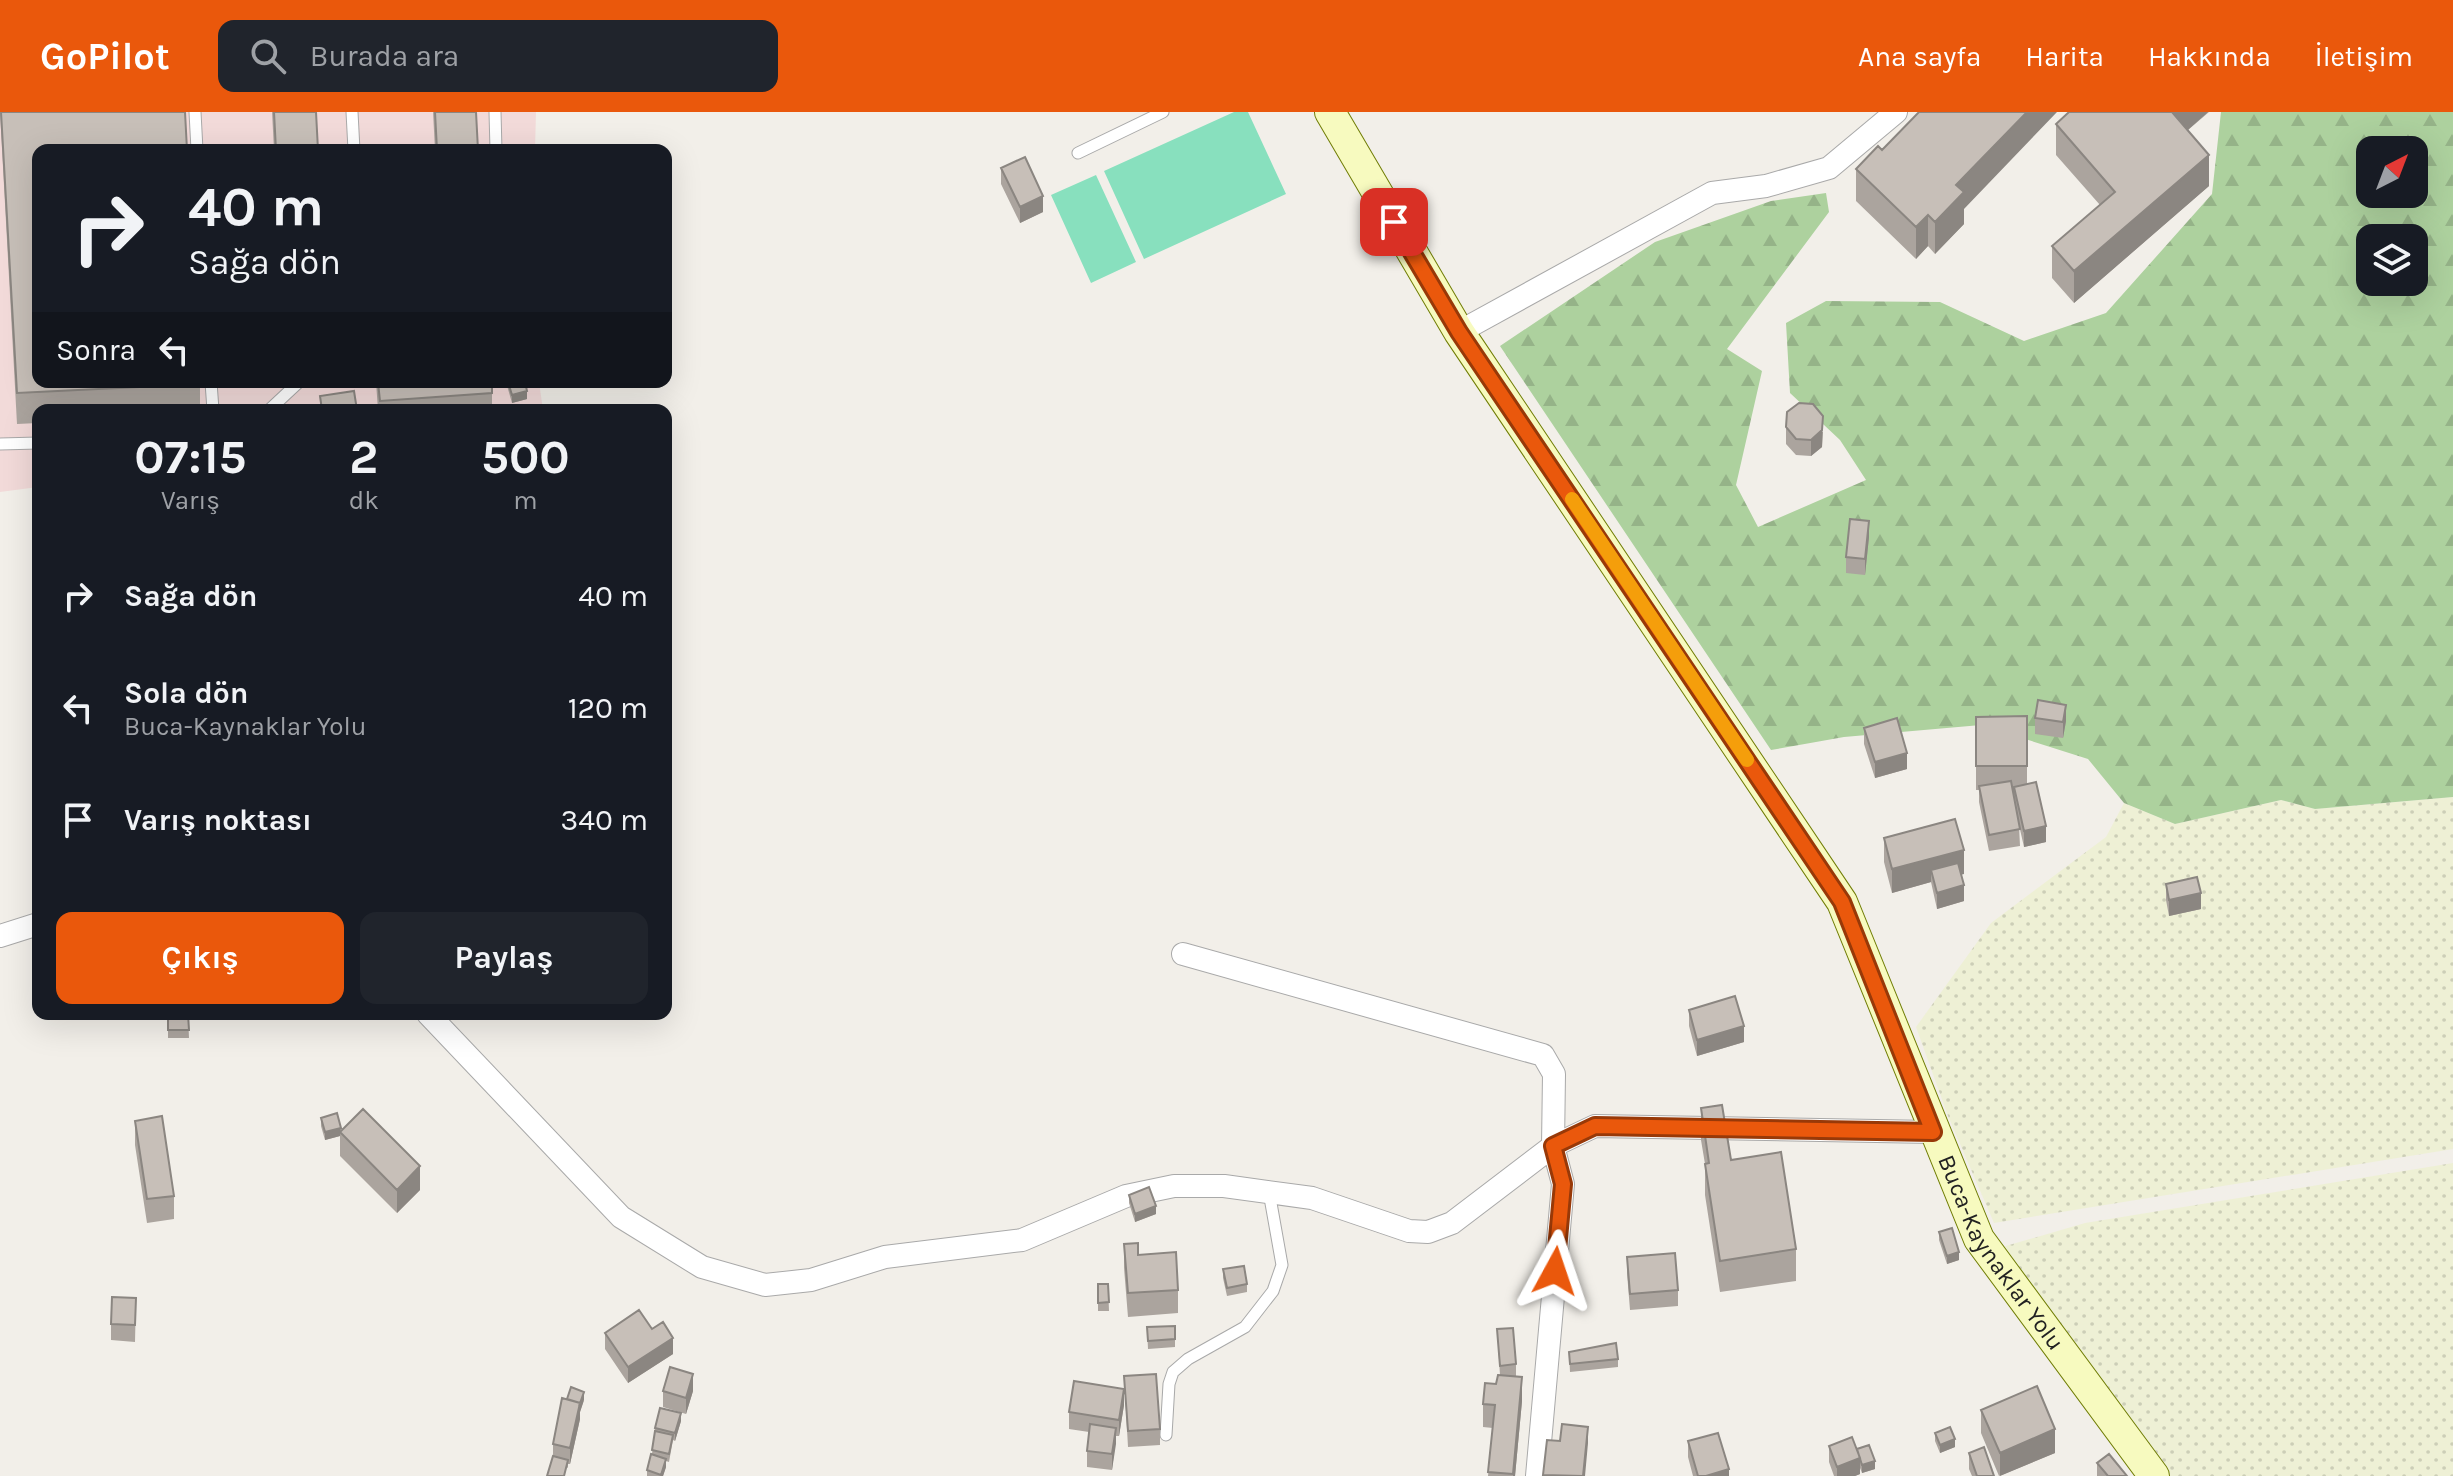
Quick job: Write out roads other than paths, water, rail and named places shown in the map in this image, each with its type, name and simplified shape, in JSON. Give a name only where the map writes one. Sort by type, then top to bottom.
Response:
[{"type":"street","name":"Buca-Kaynaklar Yolu","points":[[1330,112],[1459,332],[1842,902],[1979,1239],[2128,1446],[2154,1476]]},
{"type":"street","points":[[1459,332],[1712,193],[1766,186],[1829,168],[1896,112]]},
{"type":"street","points":[[0,936],[32,926]]},
{"type":"street","points":[[1183,954],[1543,1055],[1554,1074],[1553,1146],[1563,1184],[1537,1476]]},
{"type":"street","points":[[434,1020],[621,1217],[702,1267],[765,1285],[811,1280],[885,1257],[1022,1240],[1053,1229],[1103,1204],[1149,1190],[1199,1185],[1312,1198],[1409,1231],[1428,1232],[1452,1223],[1553,1146],[1595,1126],[1933,1132]]},
{"type":"lane","points":[[195,112],[197,144]]},
{"type":"lane","points":[[352,112],[354,144]]},
{"type":"lane","points":[[495,112],[496,144]]},
{"type":"lane","points":[[1078,153],[1163,112]]},
{"type":"lane","points":[[275,404],[293,388]]},
{"type":"lane","points":[[0,444],[32,443]]},
{"type":"lane","points":[[1166,1435],[1173,1372],[1188,1359],[1245,1327],[1273,1291],[1282,1265],[1269,1192]]}]
